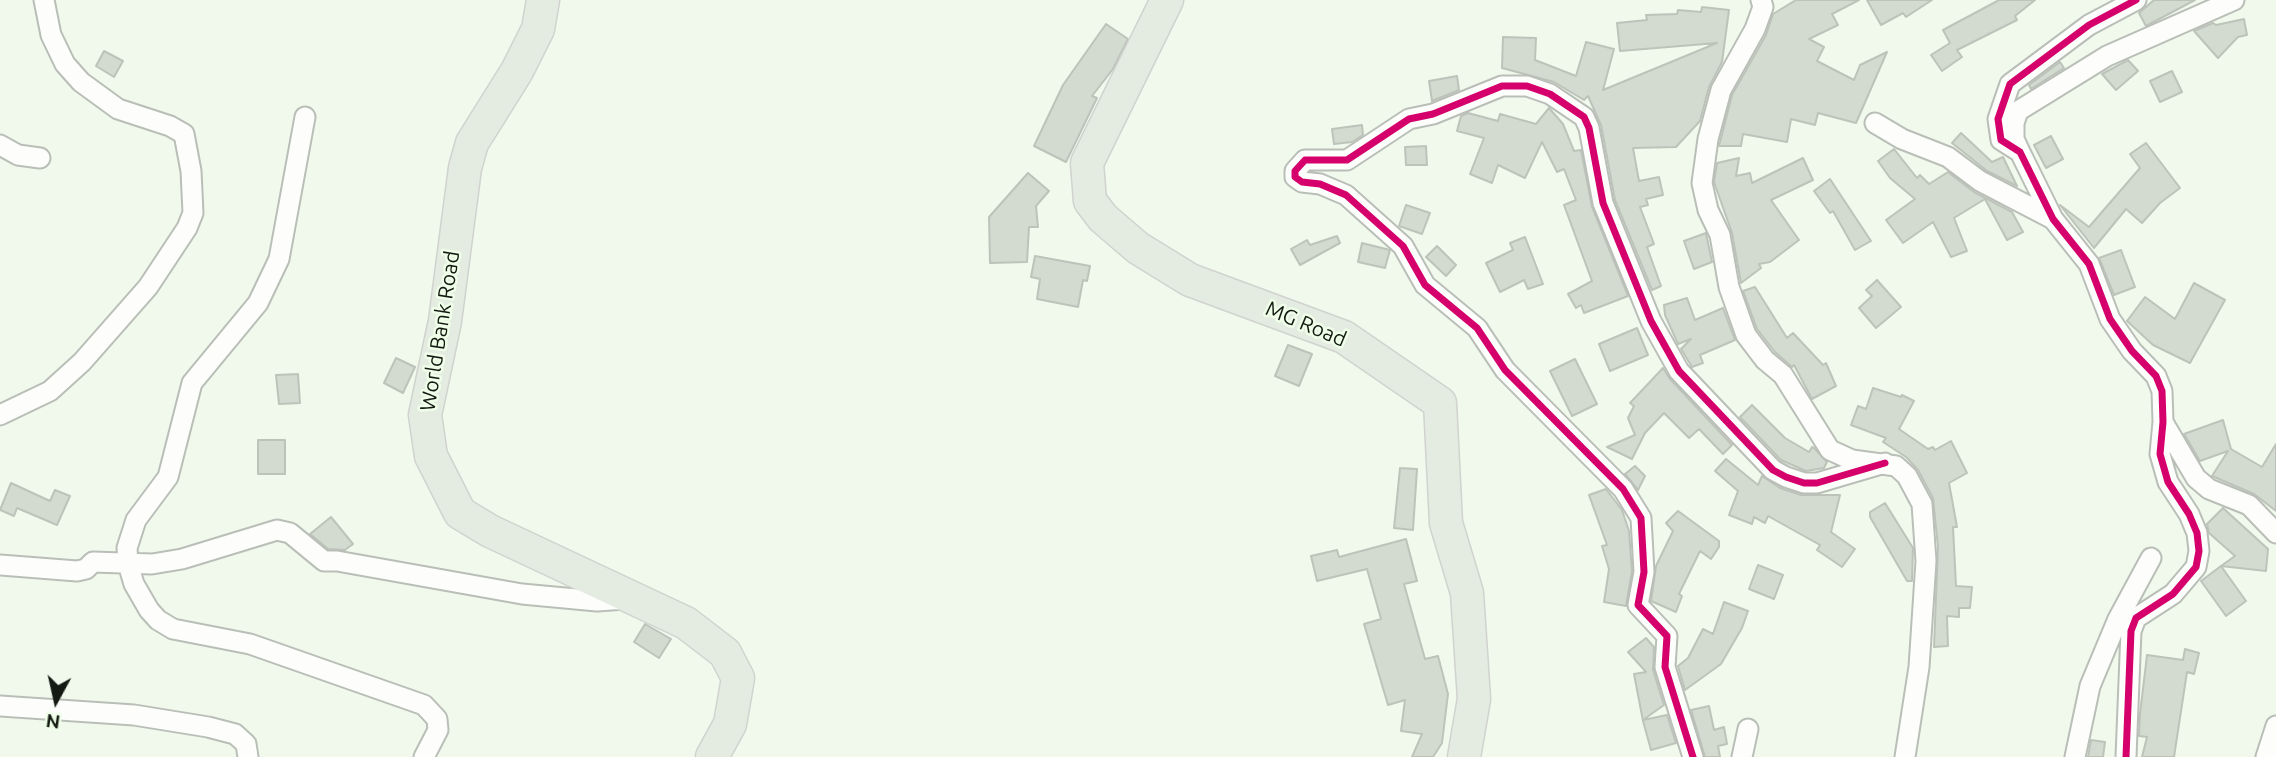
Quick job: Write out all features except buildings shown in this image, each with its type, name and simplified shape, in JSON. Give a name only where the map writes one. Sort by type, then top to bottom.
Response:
[{"type":"main road","name":"World Bank Road","points":[[543,0],[538,29],[517,71],[472,142],[465,168],[445,321],[425,415],[431,456],[460,513],[490,531],[686,623],[725,653],[738,678],[730,724],[712,757]]},
{"type":"main road","name":"MG Road","points":[[1167,0],[1087,163],[1090,201],[1102,218],[1138,248],[1190,280],[1343,337],[1440,403],[1446,523],[1467,593],[1474,699],[1464,757]]},
{"type":"street","points":[[0,415],[50,391],[82,362],[148,287],[187,228],[193,213],[191,171],[184,134],[170,126],[118,109],[81,82],[65,64],[51,34],[44,0]]},
{"type":"street","points":[[2020,152],[2001,140],[1998,119],[2010,84],[2089,25],[2136,0]]},
{"type":"street","points":[[2126,757],[2131,631],[2136,618],[2184,583],[2196,567],[2199,551],[2197,533],[2164,468],[2160,441],[2164,422],[2162,391],[2156,376],[2132,351],[2110,319],[2089,264],[2053,219],[2014,139],[2018,111],[2107,56],[2234,0]]},
{"type":"street","points":[[1768,2],[1740,59],[1721,90],[1713,117],[1702,183],[1709,210],[1720,235],[1729,287],[1739,320],[1750,341],[1765,360],[1783,375],[1830,450],[1852,460],[1896,466],[1907,476],[1925,516],[1926,561],[1919,667],[1905,757]]},
{"type":"street","points":[[1693,757],[1665,667],[1667,636],[1638,605],[1644,572],[1641,517],[1623,489],[1505,370],[1477,328],[1425,285],[1403,246],[1346,195],[1320,184],[1303,182],[1296,177],[1295,171],[1305,160],[1348,160],[1409,119],[1433,114],[1502,86],[1527,86],[1550,94],[1584,117],[1589,128],[1603,203],[1651,321],[1679,371],[1773,470],[1786,477],[1804,483],[1817,483],[1885,463]]},
{"type":"street","points":[[305,117],[279,259],[258,303],[191,383],[168,477],[136,520],[127,548],[128,564],[134,584],[149,610],[158,620],[173,629],[250,644],[424,705],[437,719],[438,730],[424,757]]},
{"type":"street","points":[[1875,122],[1902,139],[1948,157],[1980,181],[2053,219]]},
{"type":"street","points":[[0,145],[18,155],[40,159]]},
{"type":"street","points":[[2164,422],[2196,478],[2209,489],[2249,505],[2276,533]]},
{"type":"street","points":[[0,565],[78,571],[86,569],[93,562],[128,564],[182,559],[277,530],[290,533],[324,561],[522,594],[597,601],[637,598]]},
{"type":"street","points":[[2075,757],[2090,686],[2118,619],[2151,558]]},
{"type":"street","points":[[0,706],[134,715],[208,727],[235,734],[246,744],[248,757]]},
{"type":"street","points":[[2266,757],[2276,726]]},
{"type":"street","points":[[1742,757],[1748,729]]},
{"type":"cycle path","points":[[2126,757],[2131,631],[2136,618],[2173,594],[2196,567],[2199,551],[2197,533],[2189,514],[2168,482],[2160,454],[2162,391],[2156,376],[2132,351],[2110,319],[2089,264],[2053,219],[2020,152],[2001,140],[1998,119],[2010,84],[2089,25],[2136,0]]},
{"type":"cycle path","points":[[1693,757],[1665,667],[1667,636],[1638,605],[1644,572],[1641,518],[1623,489],[1505,370],[1477,328],[1425,285],[1403,246],[1346,195],[1320,184],[1302,182],[1295,177],[1295,171],[1305,160],[1347,160],[1409,119],[1433,114],[1502,86],[1527,86],[1550,94],[1584,117],[1589,128],[1603,203],[1651,321],[1679,371],[1773,470],[1786,477],[1804,483],[1817,483],[1885,463]]}]
